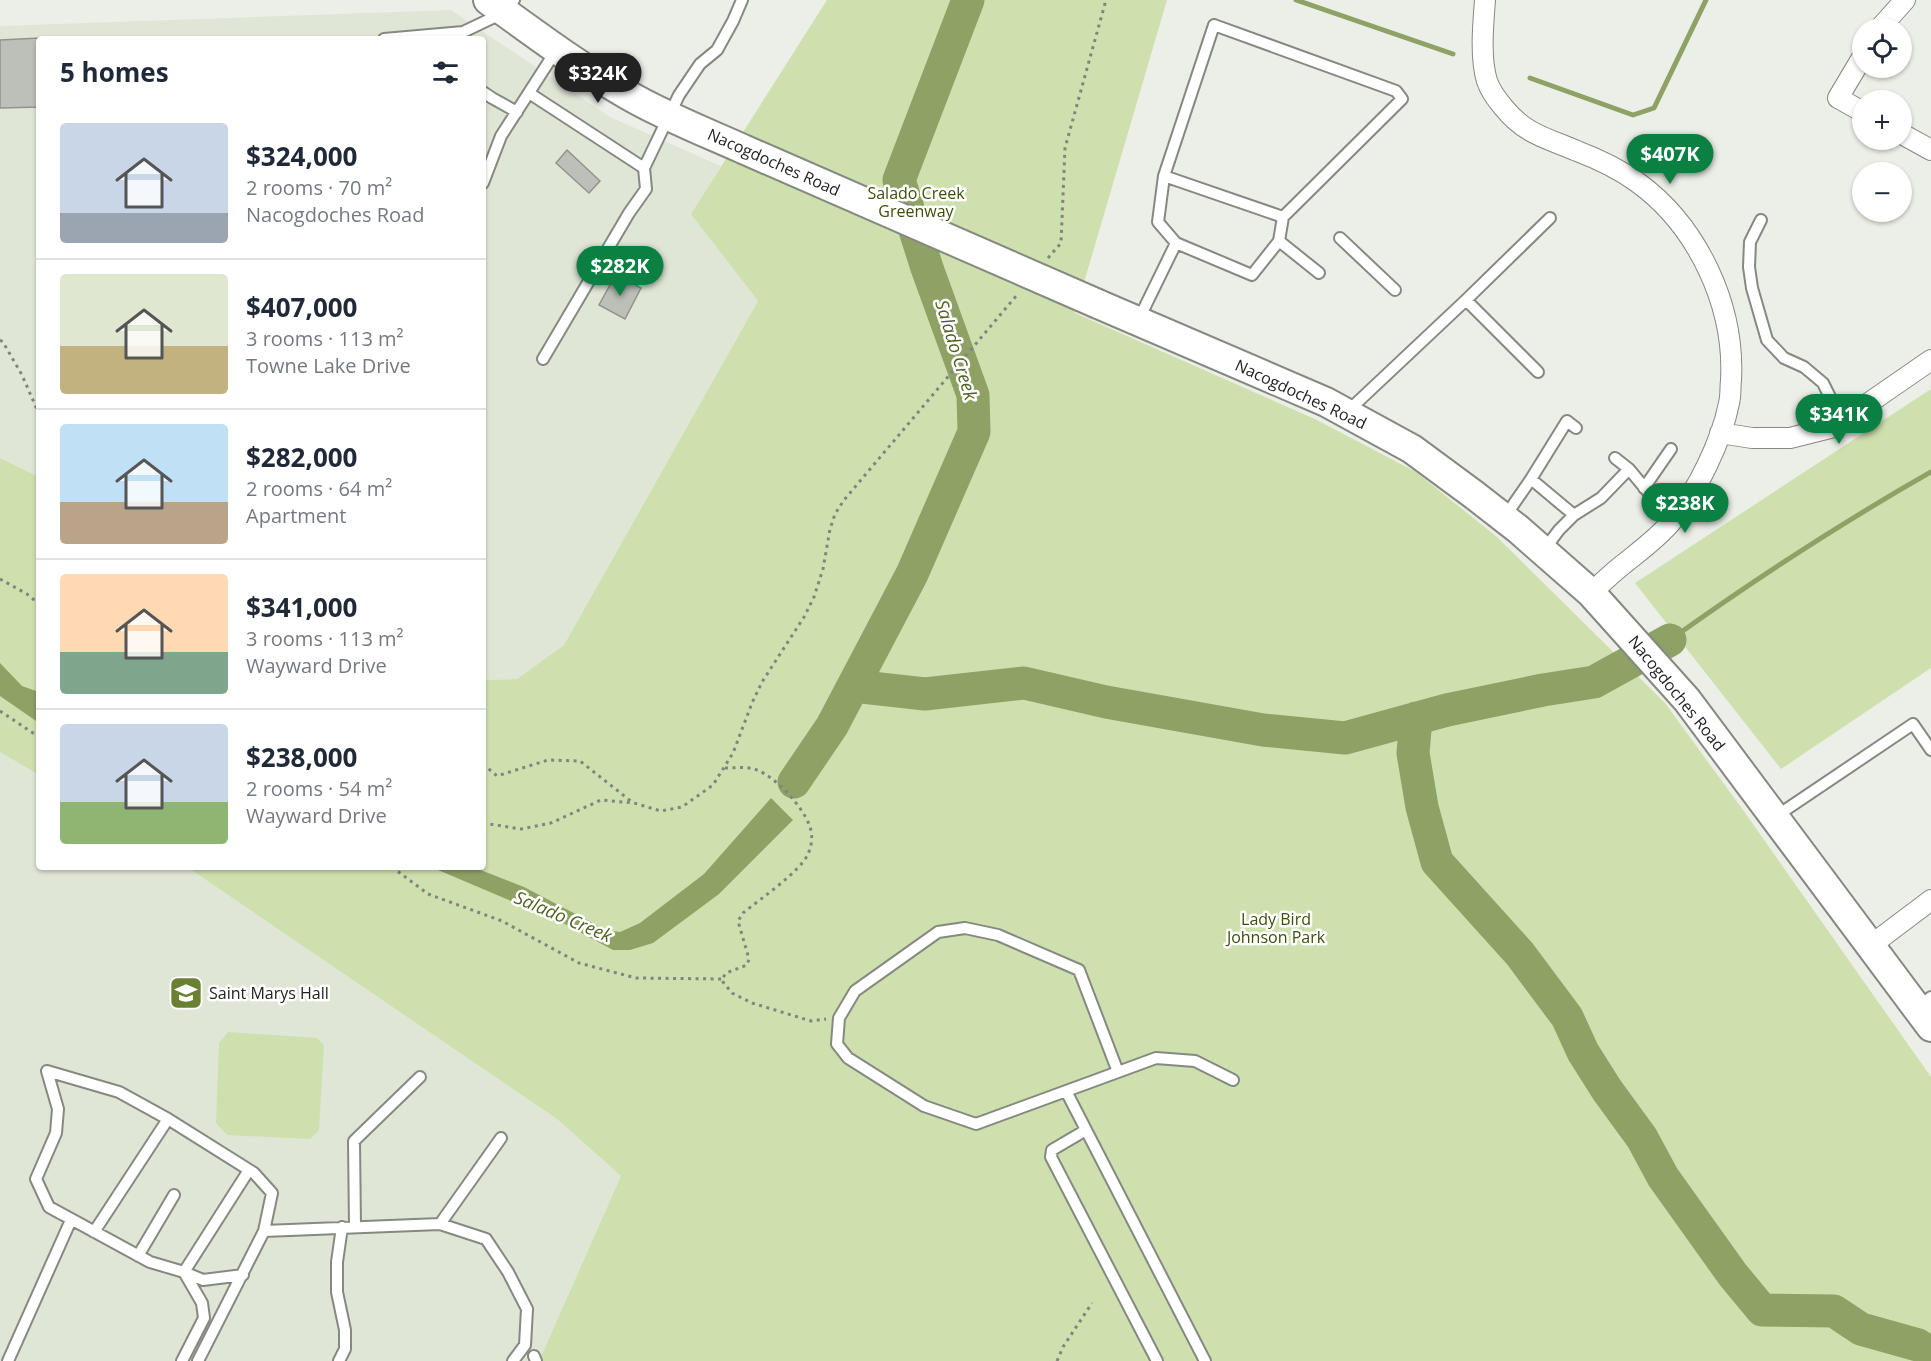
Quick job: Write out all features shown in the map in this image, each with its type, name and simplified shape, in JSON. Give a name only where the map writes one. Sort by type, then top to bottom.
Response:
[{"type":"main road","name":"Nacogdoches Road","points":[[502,4],[581,67],[670,116],[1326,402],[1412,449],[1504,518],[1612,614],[1687,700],[1870,946],[1926,1011]]},
{"type":"street","points":[[1485,0],[1482,29],[1487,82],[1503,107],[1519,125],[1537,136],[1617,169],[1656,197],[1694,243],[1706,265],[1721,303],[1729,343],[1730,402],[1715,449],[1695,489],[1672,521],[1591,593]]},
{"type":"street","points":[[1889,18],[1905,0]]},
{"type":"street","points":[[1852,74],[1838,98],[1852,106]]},
{"type":"street","points":[[1912,140],[1931,150]]},
{"type":"street","points":[[1720,433],[1752,438],[1790,438],[1834,427],[1931,360]]},
{"type":"street","points":[[1870,946],[1931,900]]},
{"type":"lane","points":[[543,359],[629,213],[646,189],[644,168],[679,95],[700,64],[717,50],[742,0]]},
{"type":"lane","points":[[429,36],[463,32],[502,4]]},
{"type":"lane","points":[[1214,25],[1396,91],[1401,99],[1283,217],[1279,241],[1252,275],[1176,243],[1158,222],[1164,176],[1214,25]]},
{"type":"lane","points":[[486,175],[501,136],[557,49]]},
{"type":"lane","points":[[529,93],[644,168]]},
{"type":"lane","points":[[486,94],[517,111]]},
{"type":"lane","points":[[1164,176],[1283,217]]},
{"type":"lane","points":[[1345,413],[1550,218]]},
{"type":"lane","points":[[1761,220],[1750,242],[1749,267],[1752,288],[1767,340],[1784,358],[1804,367],[1823,383],[1842,421]]},
{"type":"lane","points":[[1340,238],[1395,290]]},
{"type":"lane","points":[[1279,241],[1319,273]]},
{"type":"lane","points":[[1138,321],[1176,243]]},
{"type":"lane","points":[[1466,300],[1538,372]]},
{"type":"lane","points":[[1504,518],[1532,479],[1567,421],[1576,428]]},
{"type":"lane","points":[[1644,488],[1671,449]]},
{"type":"lane","points":[[1615,458],[1629,469],[1672,521]]},
{"type":"lane","points":[[1543,552],[1559,530],[1575,515],[1601,498],[1629,469]]},
{"type":"lane","points":[[1532,479],[1557,494],[1575,515]]},
{"type":"lane","points":[[1775,818],[1913,724],[1931,750]]},
{"type":"lane","points":[[1118,1072],[1079,970],[998,934],[964,928],[938,932],[855,991],[839,1018],[837,1044],[848,1058],[924,1106],[976,1124],[1118,1072],[1156,1058],[1195,1061],[1233,1080]]},
{"type":"lane","points":[[198,1361],[243,1275],[264,1231],[272,1193],[254,1173],[168,1119],[119,1092],[47,1071],[58,1109],[56,1133],[36,1179],[48,1207],[150,1262],[203,1280],[243,1275]]},
{"type":"lane","points":[[355,1227],[354,1141],[420,1077]]},
{"type":"lane","points":[[1066,1091],[1205,1361]]},
{"type":"lane","points":[[94,1232],[168,1119]]},
{"type":"lane","points":[[1086,1130],[1052,1150],[1051,1157],[1157,1361]]},
{"type":"lane","points":[[440,1224],[501,1138]]},
{"type":"lane","points":[[184,1272],[249,1170]]},
{"type":"lane","points":[[138,1256],[174,1195]]},
{"type":"lane","points":[[8,1361],[71,1220]]},
{"type":"lane","points":[[264,1231],[440,1224],[486,1239],[508,1272],[527,1309],[525,1345],[513,1361]]},
{"type":"lane","points":[[339,1361],[345,1349],[345,1330],[337,1292],[342,1227]]},
{"type":"lane","points":[[183,1361],[204,1318],[202,1303],[184,1272]]},
{"type":"path","points":[[0,340],[22,375],[36,407]]},
{"type":"path","points":[[486,824],[521,829],[551,823],[601,800],[634,803],[661,811],[682,807],[713,785],[733,753],[762,682],[804,617],[814,597],[823,569],[830,529],[836,514],[867,471]]},
{"type":"path","points":[[0,579],[36,602]]},
{"type":"path","points":[[0,711],[36,735]]},
{"type":"path","points":[[486,767],[497,776],[548,760],[580,761],[634,803]]},
{"type":"path","points":[[722,978],[726,973],[747,965],[749,959],[738,921],[743,913],[800,866],[808,855],[812,840],[811,828],[806,817],[767,774],[752,768],[725,768]]},
{"type":"path","points":[[396,870],[428,894],[502,921],[579,963],[636,978],[722,978]]},
{"type":"path","points":[[722,978],[732,993],[752,1003],[811,1021],[839,1018]]},
{"type":"path","points":[[1058,1361],[1063,1347],[1092,1303]]},
{"type":"shaded area","points":[[451,10],[610,117],[721,166],[692,214],[758,301],[564,645],[517,679],[486,680],[486,36],[36,36],[36,476],[0,458],[0,26]]},
{"type":"shaded area","name":"Saint Marys Hall","points":[[0,752],[36,773],[36,870],[191,870],[557,1119],[621,1176],[539,1361],[0,1361]]},
{"type":"green space","name":"Lady Bird Johnson Park","points":[[827,0],[1167,0],[1075,313],[1315,419],[1416,472],[1497,537],[1665,703],[1931,1077],[1931,1361],[539,1361],[621,1176],[557,1119],[191,870],[486,870],[486,680],[517,679],[564,645],[758,301],[691,214]]},
{"type":"green space","points":[[1931,389],[1931,668],[1781,769],[1635,583]]},
{"type":"green space","points":[[0,458],[36,476],[36,773],[0,752]]},
{"type":"green space","points":[[228,1032],[317,1038],[324,1045],[319,1130],[310,1139],[227,1135],[216,1123],[219,1043]]},
{"type":"water","points":[[0,663],[22,686],[36,691],[36,721],[0,696]]},
{"type":"water","points":[[771,798],[793,820],[719,894],[653,943],[630,950],[613,950],[565,924],[438,870],[481,870],[524,887],[606,930],[620,932],[640,923],[704,874]]},
{"type":"building","points":[[36,38],[36,107],[0,108],[0,40]]},
{"type":"building","points":[[567,150],[600,181],[589,193],[556,163]]},
{"type":"building","points":[[616,274],[641,288],[625,319],[599,305]]},
{"type":"waterway","name":"Salado Creek","points":[[794,782],[832,726],[912,574],[974,432],[973,395],[927,268],[899,180],[968,0]]},
{"type":"waterway","points":[[1296,0],[1453,54]]},
{"type":"waterway","points":[[1530,78],[1633,115],[1654,108],[1706,0]]},
{"type":"waterway","points":[[1670,640],[1798,553],[1931,472]]},
{"type":"waterway","points":[[853,686],[925,694],[1024,683],[1106,702],[1263,730],[1345,738],[1447,710],[1594,682],[1670,640]]},
{"type":"waterway","points":[[1416,718],[1413,753],[1422,807],[1437,862],[1520,954],[1567,1017],[1583,1052],[1607,1090],[1642,1138],[1663,1177],[1733,1275],[1762,1310],[1834,1311],[1861,1329],[1918,1345],[1931,1353]]},
{"type":"place","name":"Saint Marys Hall","points":[[186,993]]},
{"type":"park label","name":"Salado Creek Greenway","points":[[916,202]]}]
